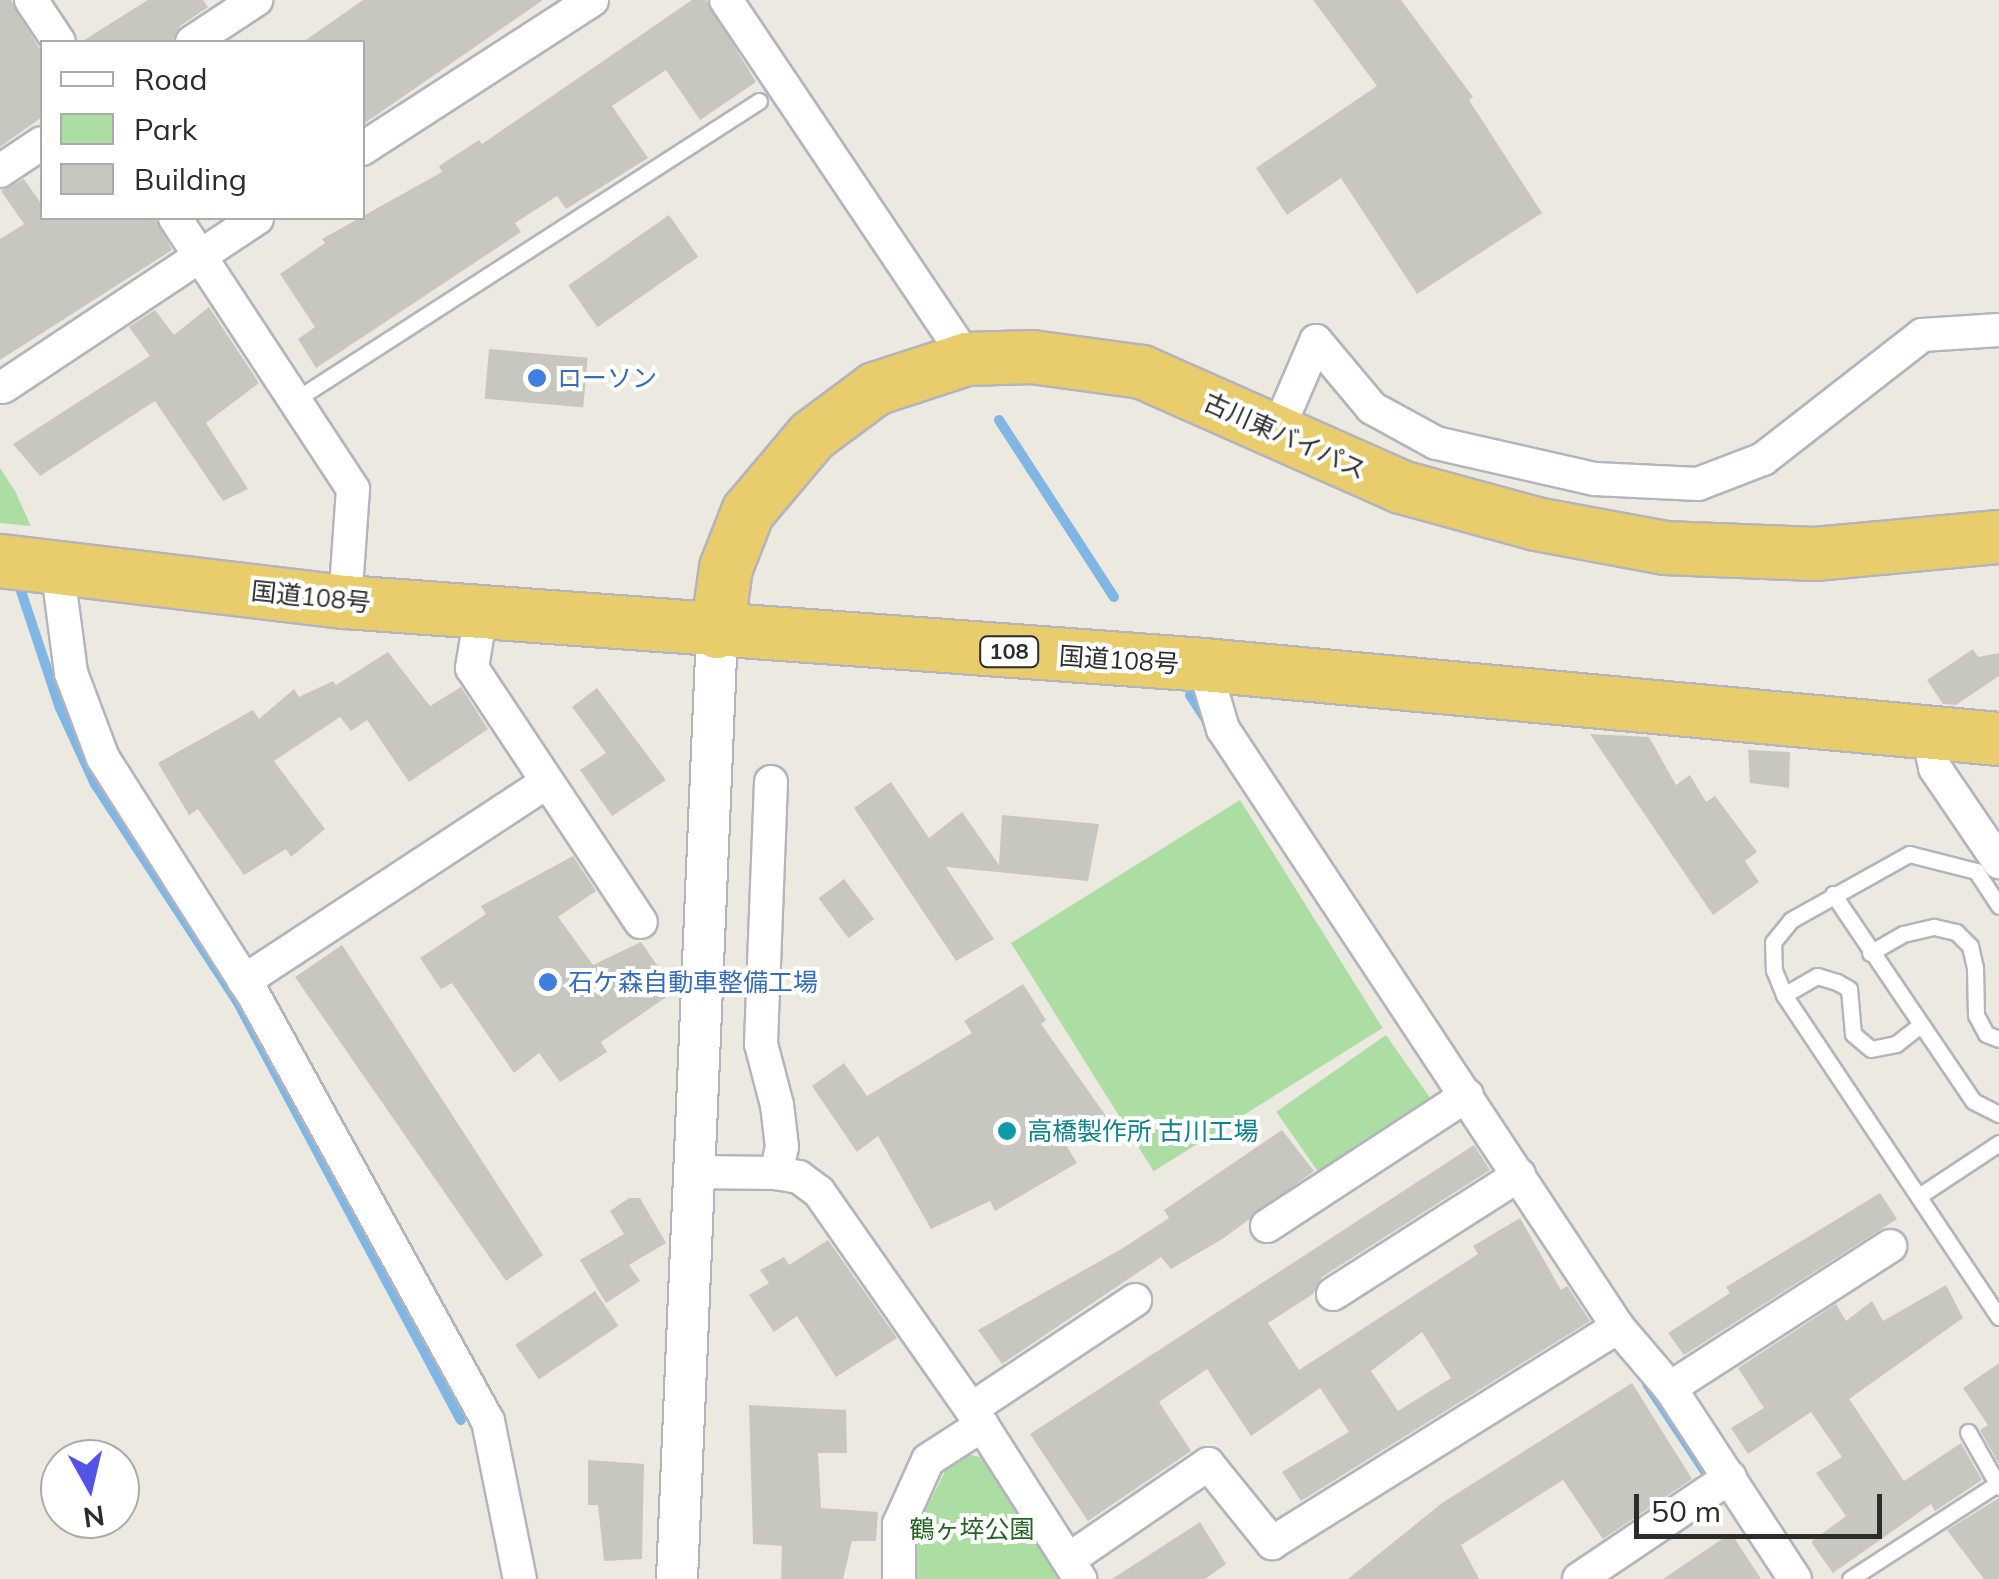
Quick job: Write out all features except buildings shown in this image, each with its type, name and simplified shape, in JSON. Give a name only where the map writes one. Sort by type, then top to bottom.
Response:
[{"type":"highway","name":"古川東バイパス","points":[[717,632],[726,568],[748,512],[812,436],[876,389],[967,359],[1032,357],[1142,372],[1401,487],[1536,524],[1665,548],[1815,554],[1999,536]]},
{"type":"highway","name":"国道108号","points":[[26,563],[345,602],[1204,666],[1999,738]]},
{"type":"street","points":[[31,0],[58,40]]},
{"type":"street","points":[[195,40],[256,0]]},
{"type":"street","points":[[365,147],[592,0]]},
{"type":"street","points":[[726,0],[967,359]]},
{"type":"street","points":[[0,172],[40,144]]},
{"type":"street","points":[[176,220],[353,488],[345,602]]},
{"type":"street","points":[[3,388],[254,220]]},
{"type":"street","points":[[1276,434],[1316,341],[1372,408],[1436,443],[1594,480],[1698,484],[1763,458],[1922,335],[1999,330]]},
{"type":"street","points":[[26,563],[103,758],[244,981],[488,1421],[520,1579]]},
{"type":"street","points":[[481,613],[472,668],[641,922]]},
{"type":"street","points":[[677,1579],[717,632]]},
{"type":"street","points":[[1204,666],[1223,729],[1454,1103],[1506,1183],[1670,1388],[1726,1480],[1795,1579]]},
{"type":"street","points":[[1926,732],[1935,768],[1999,862]]},
{"type":"street","points":[[771,782],[761,1044],[777,1105],[782,1147],[776,1174]]},
{"type":"street","points":[[244,981],[546,783]]},
{"type":"street","points":[[1267,1226],[1454,1103]]},
{"type":"street","points":[[694,1172],[799,1177],[819,1192],[977,1417],[1074,1570],[1208,1464],[1272,1544],[1618,1327]]},
{"type":"street","points":[[1333,1294],[1506,1183]]},
{"type":"street","points":[[1670,1388],[1890,1246]]},
{"type":"street","points":[[899,1579],[899,1524],[928,1460],[977,1417],[1135,1300]]},
{"type":"street","points":[[1580,1579],[1726,1480]]},
{"type":"lane","points":[[295,400],[759,102]]},
{"type":"lane","points":[[1999,906],[1976,871],[1910,854],[1790,920],[1773,942],[1774,970],[1784,995],[1999,1317]]},
{"type":"lane","points":[[1833,894],[1973,1102],[1999,1114]]},
{"type":"lane","points":[[1870,953],[1903,934],[1934,927],[1956,932],[1970,946],[1976,1015],[1986,1034],[1999,1039]]},
{"type":"lane","points":[[1784,995],[1817,976],[1838,982],[1849,989],[1853,1034],[1871,1049],[1896,1044],[1920,1026]]},
{"type":"lane","points":[[1919,1196],[1999,1143]]},
{"type":"lane","points":[[1850,1579],[1998,1486],[1968,1432]]},
{"type":"green space","points":[[0,468],[15,491],[31,526],[0,523]]},
{"type":"green space","points":[[1240,800],[1383,1028],[1154,1171],[1011,943]]},
{"type":"green space","points":[[1386,1035],[1436,1107],[1327,1184],[1276,1112]]},
{"type":"green space","name":"鶴ヶ埣公園","points":[[965,1454],[987,1458],[1065,1579],[914,1579],[916,1528],[949,1464]]},
{"type":"waterway","points":[[999,420],[1114,597]]},
{"type":"waterway","points":[[17,579],[60,708],[95,784],[237,1001],[461,1420]]},
{"type":"waterway","points":[[1190,695],[1206,720]]},
{"type":"waterway","points":[[1647,1384],[1712,1482]]},
{"type":"place","name":"ローソン","points":[[537,378]]},
{"type":"place","name":"石ケ森自動車整備工場","points":[[548,982]]},
{"type":"place","name":"高橋製作所 古川工場","points":[[1007,1131]]}]
